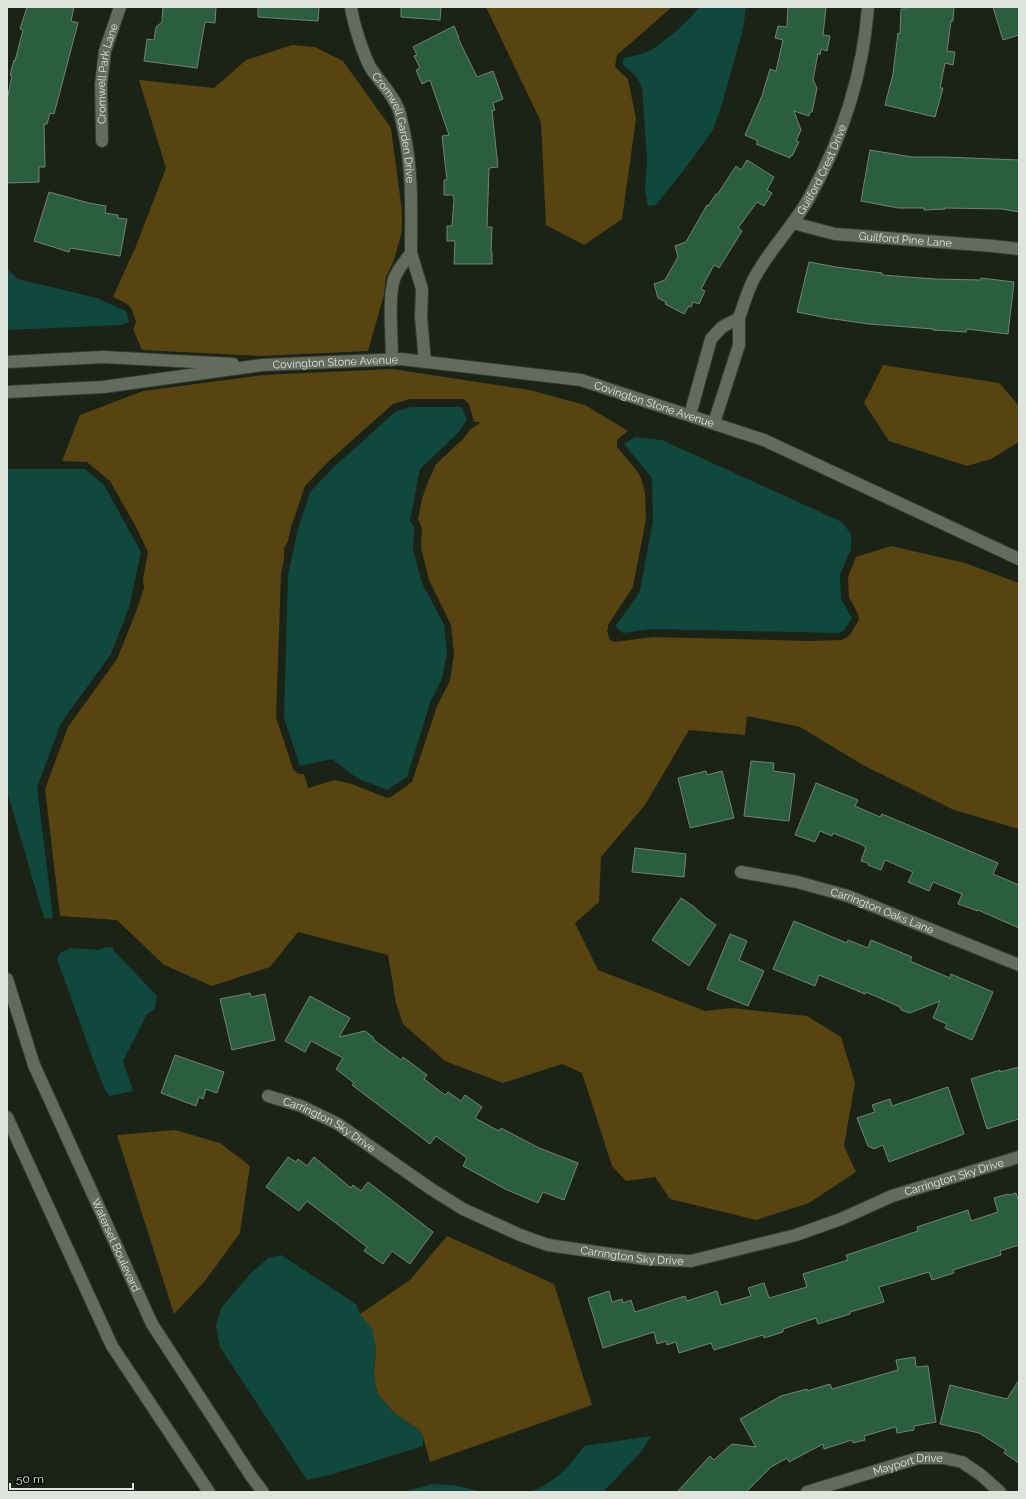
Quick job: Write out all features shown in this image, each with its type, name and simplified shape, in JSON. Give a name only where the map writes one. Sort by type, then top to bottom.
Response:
[{"type":"street","name":"Cromwell Park Lane","points":[[102,141],[101,84],[105,51],[120,7]]},
{"type":"street","name":"Cromwell Garden Drive","points":[[351,7],[352,16],[360,42],[372,69],[399,109],[407,147],[411,178],[411,253],[422,289],[421,317],[425,362]]},
{"type":"street","name":"Guilford Crest Drive","points":[[714,423],[738,344],[739,318],[755,276],[809,198],[837,138],[849,108],[862,48],[868,7]]},
{"type":"street","name":"Guilford Pine Lane","points":[[793,223],[835,234],[1019,249]]},
{"type":"street","points":[[392,360],[392,303],[394,279],[401,266],[411,253]]},
{"type":"street","points":[[690,415],[712,339],[722,327],[739,318]]},
{"type":"street","name":"Covington Stone Avenue","points":[[7,362],[103,357],[262,365],[392,360],[425,362],[581,380],[764,440],[1019,558]]},
{"type":"street","name":"Covington Stone Avenue","points":[[7,392],[103,387],[262,365]]},
{"type":"street","name":"Carrington Oaks Lane","points":[[741,872],[797,882],[848,896],[1019,966]]},
{"type":"street","name":"Waterset Boulevard","points":[[7,979],[34,1065],[152,1324],[263,1492]]},
{"type":"street","name":"Carrington Sky Drive","points":[[268,1096],[301,1106],[338,1124],[431,1189],[463,1209],[520,1235],[548,1245],[645,1259],[691,1261],[796,1235],[841,1219],[892,1196],[1019,1157]]},
{"type":"street","points":[[7,1116],[112,1346],[209,1492]]},
{"type":"street","name":"Mayport Drive","points":[[807,1492],[918,1458],[943,1458],[962,1462],[982,1474],[1000,1492]]},
{"type":"shaded area","points":[[486,7],[672,7],[617,55],[615,66],[628,79],[636,119],[622,219],[584,245],[546,225],[541,122]]},
{"type":"shaded area","points":[[292,45],[315,47],[343,61],[391,128],[402,211],[402,231],[394,260],[386,277],[384,295],[368,351],[261,356],[142,350],[133,329],[136,322],[131,308],[113,297],[136,246],[166,168],[139,80],[214,88],[246,60]]},
{"type":"shaded area","points":[[883,365],[999,383],[1019,406],[1019,442],[991,459],[967,466],[889,441],[864,403]]},
{"type":"shaded area","points":[[392,369],[530,390],[585,405],[628,431],[617,440],[617,447],[641,478],[645,493],[646,519],[633,587],[608,625],[607,631],[610,640],[615,642],[653,637],[810,641],[842,640],[849,636],[859,620],[858,614],[849,597],[848,577],[856,557],[891,546],[965,563],[1019,583],[1019,829],[954,810],[863,765],[800,727],[747,716],[745,735],[689,730],[645,805],[601,857],[599,902],[575,923],[598,970],[705,1011],[731,1008],[807,1016],[841,1037],[855,1083],[844,1146],[856,1172],[809,1203],[756,1220],[670,1199],[655,1177],[626,1181],[612,1166],[582,1073],[562,1064],[503,1083],[445,1061],[403,1024],[396,1003],[388,955],[298,932],[270,967],[212,986],[164,965],[117,920],[60,916],[45,789],[68,727],[117,659],[144,588],[143,579],[148,552],[136,527],[110,481],[87,462],[62,461],[80,415],[143,391],[263,375]],"holes":[[[410,399],[464,399],[469,404],[474,422],[481,422],[470,430],[463,439],[436,464],[422,499],[418,519],[422,528],[421,548],[429,580],[451,625],[454,654],[450,681],[437,706],[412,782],[391,797],[387,798],[352,784],[335,780],[308,788],[304,774],[298,774],[293,769],[276,717],[281,573],[284,559],[284,548],[288,541],[291,527],[305,486],[329,461],[393,404]]]},
{"type":"shaded area","points":[[175,1130],[220,1143],[250,1166],[240,1233],[205,1281],[174,1314],[117,1135]]},
{"type":"shaded area","points":[[447,1236],[554,1284],[592,1405],[430,1462],[423,1437],[419,1430],[393,1412],[377,1393],[374,1375],[376,1347],[360,1314],[410,1280]]},
{"type":"water","points":[[699,7],[746,7],[743,29],[722,104],[713,130],[656,205],[648,206],[645,191],[647,159],[642,87],[636,76],[622,64],[624,58],[655,48],[683,25]]},
{"type":"water","points":[[7,269],[18,279],[97,298],[126,311],[129,322],[121,325],[7,330]]},
{"type":"water","points":[[411,407],[462,407],[467,420],[458,433],[420,469],[410,520],[414,527],[413,549],[422,583],[444,625],[447,652],[442,679],[430,703],[407,777],[387,790],[357,778],[332,759],[300,766],[284,718],[288,575],[298,529],[310,492],[334,467],[395,412]]},
{"type":"water","points":[[635,437],[662,440],[842,522],[851,534],[851,549],[840,575],[841,599],[852,618],[844,630],[838,633],[652,629],[623,633],[615,626],[640,591],[653,520],[652,478],[624,444]]},
{"type":"water","points":[[7,469],[85,469],[104,485],[141,552],[129,608],[111,654],[61,723],[37,787],[53,918],[45,919],[7,791]]},
{"type":"water","points":[[106,947],[112,947],[157,996],[155,1009],[147,1014],[123,1061],[133,1091],[110,1096],[104,1088],[57,959],[60,953],[71,948],[99,950]]},
{"type":"water","points":[[281,1255],[356,1304],[360,1314],[372,1328],[376,1347],[374,1375],[377,1393],[393,1412],[419,1430],[423,1437],[423,1446],[330,1475],[307,1480],[220,1347],[216,1325],[221,1308],[252,1272],[269,1258]]},
{"type":"water","points":[[651,1436],[641,1452],[603,1492],[530,1492],[561,1474],[584,1446]]},
{"type":"water","points":[[432,1484],[453,1485],[484,1492],[403,1492]]},
{"type":"building","points":[[27,7],[74,7],[71,21],[78,23],[54,114],[50,113],[47,124],[44,124],[45,167],[39,167],[39,182],[7,183],[7,101],[12,75],[10,75],[23,30],[20,29]]},
{"type":"building","points":[[163,7],[216,7],[215,23],[205,22],[197,68],[144,61],[147,39],[154,40],[156,27],[162,22]]},
{"type":"building","points":[[258,7],[319,7],[318,21],[258,17]]},
{"type":"building","points":[[401,7],[441,7],[440,20],[401,17]]},
{"type":"building","points":[[788,7],[826,7],[823,35],[830,36],[827,51],[821,49],[820,55],[818,53],[813,80],[817,88],[812,112],[810,112],[809,116],[794,111],[801,130],[796,141],[799,142],[790,158],[756,144],[758,141],[745,135],[762,96],[770,69],[776,71],[783,40],[775,38],[778,26],[787,27]]},
{"type":"building","points":[[907,7],[954,7],[953,21],[951,21],[947,51],[955,52],[953,65],[945,63],[940,88],[943,88],[935,117],[885,105],[893,74],[898,33],[900,34],[901,9],[907,9]]},
{"type":"building","points":[[993,7],[1019,7],[1019,35],[1003,40]]},
{"type":"building","points":[[454,26],[458,38],[477,77],[493,71],[503,99],[493,103],[495,110],[492,111],[498,167],[489,168],[487,227],[492,227],[492,264],[454,264],[455,241],[447,241],[447,226],[452,226],[454,200],[453,195],[444,195],[444,180],[447,180],[442,136],[449,135],[430,80],[422,84],[416,70],[420,68],[414,56],[417,55],[413,47]]},
{"type":"building","points":[[870,150],[912,157],[1019,160],[1019,212],[1002,209],[945,208],[924,210],[924,208],[898,208],[861,201]]},
{"type":"building","points":[[747,160],[774,177],[767,190],[772,193],[764,206],[757,202],[738,228],[742,231],[719,268],[714,265],[701,289],[705,291],[699,304],[693,302],[691,307],[689,306],[684,314],[665,304],[666,302],[658,298],[654,284],[665,280],[678,257],[675,246],[686,242],[707,205],[708,206],[716,194],[717,195],[736,166],[741,170]]},
{"type":"building","points":[[49,192],[106,206],[105,213],[118,215],[118,218],[127,219],[120,256],[70,248],[69,252],[34,241]]},
{"type":"building","points":[[809,262],[882,273],[882,275],[935,279],[981,280],[981,278],[1014,282],[1008,334],[967,329],[966,332],[869,324],[797,312]]},
{"type":"building","points":[[751,761],[774,763],[773,771],[795,774],[789,821],[744,816]]},
{"type":"building","points":[[706,771],[707,775],[722,771],[734,818],[690,828],[678,778]]},
{"type":"building","points":[[816,783],[858,800],[855,806],[880,817],[882,814],[998,863],[993,874],[1019,885],[1019,928],[978,910],[958,904],[962,894],[933,882],[929,891],[908,882],[913,872],[885,860],[881,870],[868,865],[868,863],[861,861],[866,847],[858,843],[833,833],[832,836],[820,831],[815,842],[795,835]]},
{"type":"building","points":[[635,848],[686,854],[684,877],[632,872]]},
{"type":"building","points":[[681,898],[716,925],[689,966],[652,940]]},
{"type":"building","points":[[794,921],[847,943],[848,940],[868,948],[871,940],[912,957],[910,961],[924,967],[950,978],[951,974],[993,992],[972,1040],[945,1028],[947,1024],[933,1018],[940,1001],[910,1013],[866,992],[865,994],[819,975],[815,986],[773,969]]},
{"type":"building","points":[[730,934],[747,941],[739,960],[764,971],[748,1006],[707,989]]},
{"type":"building","points":[[250,993],[251,997],[265,994],[275,1040],[232,1050],[220,999]]},
{"type":"building","points":[[310,996],[350,1018],[339,1037],[365,1031],[373,1037],[374,1040],[401,1060],[403,1057],[427,1075],[424,1079],[445,1095],[448,1092],[461,1101],[465,1095],[482,1107],[475,1118],[499,1131],[501,1128],[539,1148],[578,1163],[564,1200],[543,1192],[538,1203],[505,1189],[463,1166],[467,1158],[436,1136],[430,1144],[352,1085],[354,1083],[336,1069],[343,1058],[311,1041],[305,1052],[285,1041]]},
{"type":"building","points":[[175,1055],[224,1072],[217,1093],[206,1089],[203,1099],[199,1097],[196,1106],[161,1093]]},
{"type":"building","points":[[1019,1067],[1019,1119],[987,1129],[971,1079],[1000,1070],[1000,1072]]},
{"type":"building","points":[[948,1087],[964,1134],[889,1162],[883,1145],[874,1149],[868,1146],[857,1118],[875,1112],[872,1105],[890,1099],[892,1106]]},
{"type":"building","points":[[288,1157],[296,1162],[298,1159],[307,1166],[314,1157],[351,1188],[353,1185],[361,1191],[368,1182],[433,1232],[410,1264],[392,1251],[383,1264],[364,1251],[367,1247],[307,1201],[299,1211],[266,1187]]},
{"type":"building","points":[[1016,1193],[1019,1202],[1019,1245],[1000,1251],[1001,1255],[953,1270],[954,1273],[932,1280],[929,1272],[879,1287],[884,1302],[850,1312],[850,1314],[818,1324],[816,1318],[783,1329],[783,1332],[764,1338],[763,1335],[714,1350],[711,1343],[679,1353],[676,1342],[667,1345],[666,1341],[657,1344],[654,1332],[603,1348],[588,1298],[609,1291],[612,1302],[622,1299],[623,1303],[631,1300],[635,1312],[685,1296],[687,1301],[717,1291],[721,1305],[751,1296],[748,1288],[764,1283],[769,1298],[807,1287],[803,1274],[848,1260],[846,1255],[918,1231],[917,1227],[968,1210],[971,1221],[998,1212],[994,1198]]},
{"type":"building","points":[[915,1357],[916,1367],[928,1366],[936,1422],[914,1426],[914,1430],[897,1433],[895,1427],[864,1436],[865,1440],[853,1443],[852,1440],[824,1449],[823,1444],[789,1462],[787,1458],[771,1467],[746,1492],[677,1492],[710,1456],[714,1460],[732,1444],[756,1447],[740,1419],[781,1396],[807,1389],[807,1391],[830,1384],[832,1389],[898,1370],[896,1360]]},
{"type":"building","points":[[1019,1380],[1019,1463],[1004,1453],[1006,1450],[979,1433],[940,1424],[950,1385],[1007,1399]]}]
